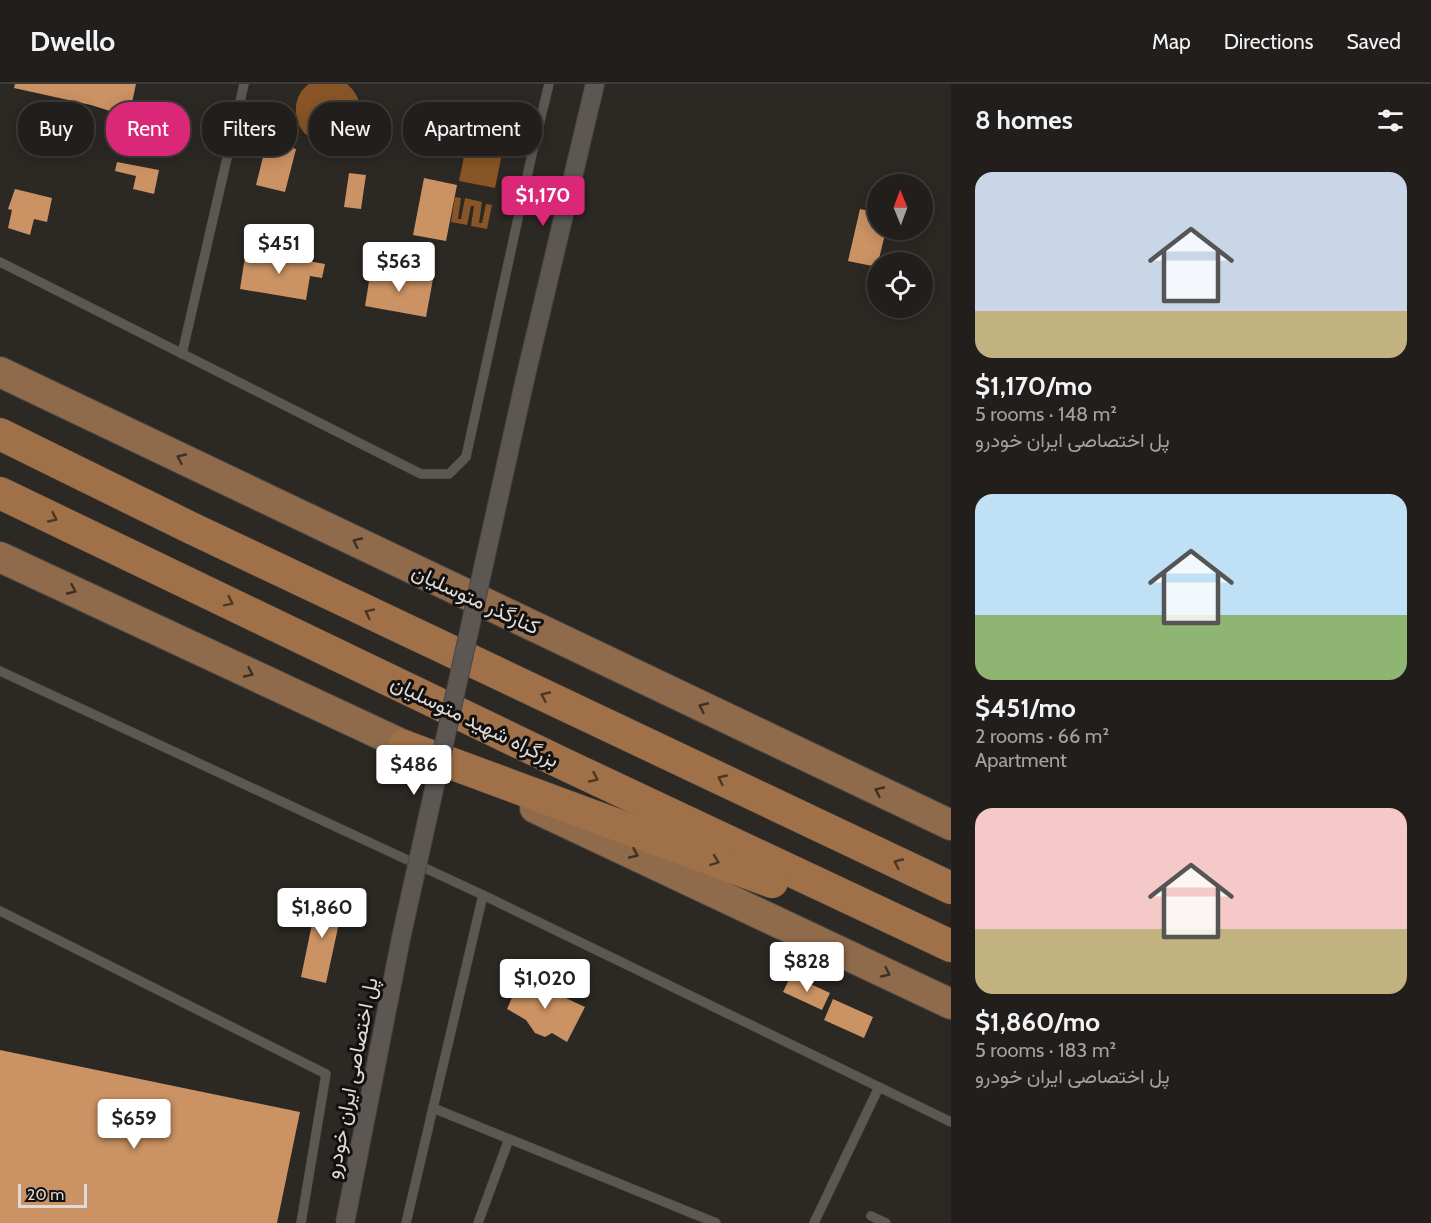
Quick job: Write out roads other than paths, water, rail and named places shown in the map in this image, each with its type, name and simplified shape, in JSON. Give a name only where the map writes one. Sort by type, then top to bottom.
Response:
[{"type":"highway","points":[[0,434],[200,532],[951,888]]},
{"type":"highway","name":"بزرگراه شهید متوسلیان","points":[[0,493],[951,947]]},
{"type":"highway","points":[[404,746],[951,947]]},
{"type":"main road","name":"کنارگذر متوسلیان","points":[[0,372],[951,825]]},
{"type":"main road","points":[[0,557],[951,1004]]},
{"type":"street","name":"پل اختصاصی ایران خودرو","points":[[345,1223],[401,938],[525,379],[595,84]]},
{"type":"lane","points":[[182,354],[244,84]]},
{"type":"lane","points":[[0,262],[421,474],[449,474],[466,457],[549,84]]},
{"type":"lane","points":[[0,671],[483,895],[951,1122]]},
{"type":"lane","points":[[406,1223],[483,895]]},
{"type":"lane","points":[[0,911],[326,1074],[301,1223]]},
{"type":"lane","points":[[814,1223],[879,1087]]},
{"type":"lane","points":[[433,1107],[716,1223]]},
{"type":"lane","points":[[478,1223],[509,1138]]},
{"type":"lane","points":[[871,1216],[886,1223]]}]
